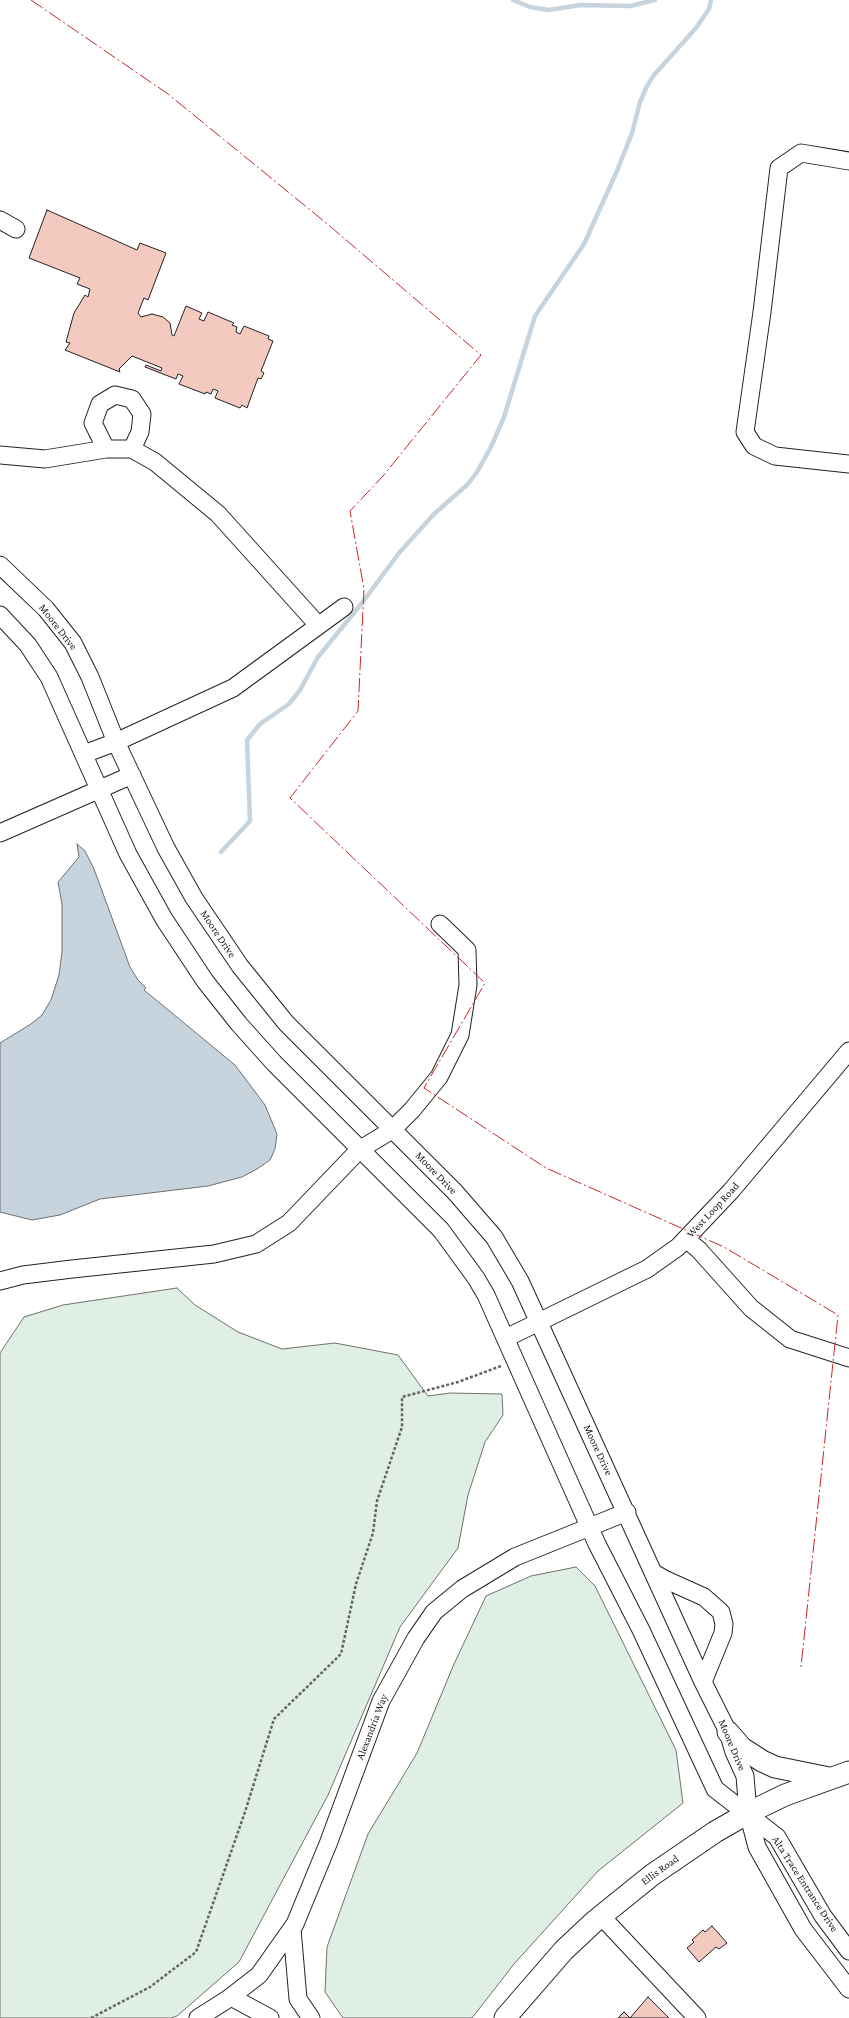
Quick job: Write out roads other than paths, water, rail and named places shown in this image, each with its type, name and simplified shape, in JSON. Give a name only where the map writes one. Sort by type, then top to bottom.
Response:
[{"type":"main road","points":[[728,1732],[742,1748],[762,1761],[775,1767],[830,1778]]},
{"type":"main road","name":"Ellis Road","points":[[505,2018],[550,1965],[601,1916],[626,1895],[680,1855],[748,1813],[785,1795],[849,1772]]},
{"type":"street","points":[[849,161],[801,153],[779,168],[762,312],[745,432],[754,446],[775,456],[849,464]]},
{"type":"street","points":[[0,220],[16,228]]},
{"type":"street","points":[[106,449],[93,423],[100,404],[115,394],[132,399],[142,414],[140,432],[132,449]]},
{"type":"street","points":[[0,455],[45,459],[106,449],[132,449],[155,462],[218,514],[318,625]]},
{"type":"street","name":"Moore Drive","points":[[0,565],[46,609],[73,643],[90,677],[116,742],[166,848],[194,898],[240,966],[286,1023],[454,1192],[494,1237],[520,1280],[703,1682],[728,1732],[734,1752],[745,1776],[748,1813]]},
{"type":"street","points":[[84,754],[116,742],[233,688],[344,607]]},
{"type":"street","points":[[0,615],[28,645],[49,677],[128,854],[143,883],[205,981],[239,1024],[274,1063],[359,1150],[441,1230],[476,1278],[506,1338],[590,1527],[641,1630],[715,1789],[748,1813]]},
{"type":"street","points":[[0,833],[132,774]]},
{"type":"street","points":[[0,820],[21,824]]},
{"type":"street","points":[[0,1281],[23,1275],[214,1254],[256,1244],[289,1223],[359,1150],[392,1130],[412,1110],[439,1077],[460,1035],[468,985],[467,950],[440,924]]},
{"type":"street","name":"West Loop Road","points":[[506,1338],[538,1321],[647,1269],[678,1248],[731,1192],[849,1051]]},
{"type":"street","points":[[686,1239],[699,1250],[751,1308],[790,1339],[849,1358]]},
{"type":"street","name":"Alexandria Way","points":[[198,2018],[231,1997],[259,1975],[292,1929],[328,1844],[381,1701],[416,1638],[434,1612],[462,1589],[515,1557],[626,1512]]},
{"type":"street","points":[[654,1573],[704,1597],[721,1612],[724,1624],[723,1633],[703,1682]]},
{"type":"street","name":"Alta Trace Entrance Drive","points":[[748,1813],[777,1837],[823,1916],[849,1951]]},
{"type":"street","name":"Alta Trace Entrance Drive","points":[[748,1813],[757,1847],[803,1929],[849,1989]]},
{"type":"street","points":[[601,1916],[697,2018]]},
{"type":"street","points":[[803,1929],[823,1916]]},
{"type":"street","points":[[292,1929],[298,1999],[311,2018]]},
{"type":"street","points":[[231,1997],[270,2018]]},
{"type":"waterway","points":[[513,0],[530,7],[549,10],[580,5],[630,6],[655,0]]},
{"type":"waterway","points":[[221,852],[250,821],[247,740],[260,724],[289,704],[300,690],[318,657],[362,603],[399,553],[434,514],[468,484],[477,472],[491,447],[504,417],[535,316],[584,244],[617,171],[632,133],[640,102],[647,86],[654,75],[696,28],[709,9],[711,0]]}]
